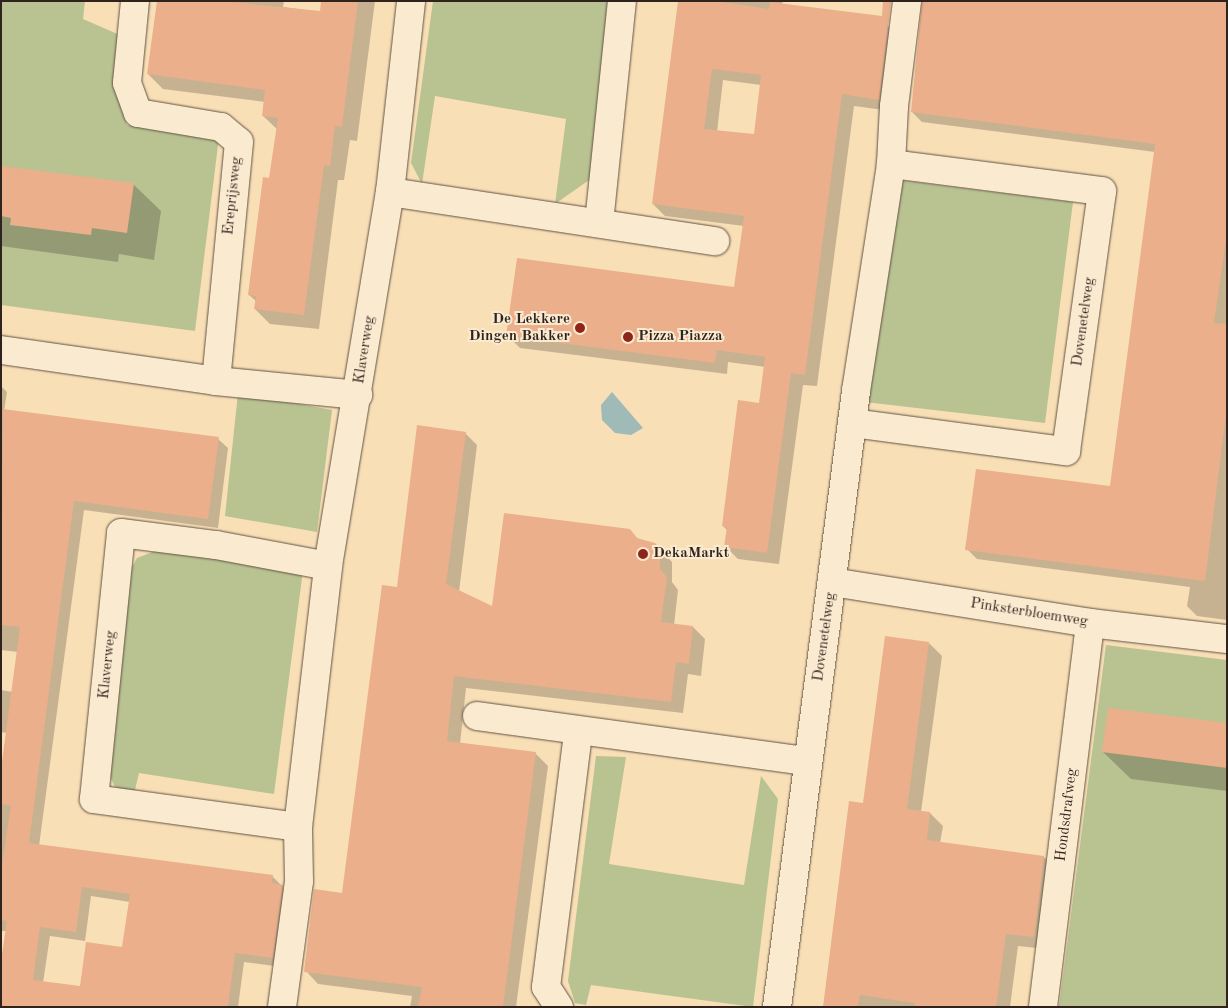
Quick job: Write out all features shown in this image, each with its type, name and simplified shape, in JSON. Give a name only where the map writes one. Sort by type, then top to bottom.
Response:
[{"type":"street","name":"Ereprijsweg","points":[[135,1],[127,83],[138,113],[221,127],[239,142],[216,381]]},
{"type":"street","name":"Klaverweg","points":[[282,1007],[299,881],[298,827],[328,566],[390,192],[412,1]]},
{"type":"street","points":[[599,223],[622,1]]},
{"type":"street","name":"Dovenetelweg","points":[[777,1007],[807,761],[852,423],[891,164],[894,106],[907,1]]},
{"type":"street","name":"Dovenetelweg","points":[[852,423],[1066,451],[1102,191],[891,164]]},
{"type":"street","points":[[390,192],[715,241]]},
{"type":"street","points":[[1,350],[216,381],[358,394]]},
{"type":"street","name":"Klaverweg","points":[[298,827],[94,799],[121,533],[216,546],[328,566]]},
{"type":"street","name":"Pinksterbloemweg","points":[[832,582],[1090,623],[1227,639]]},
{"type":"street","name":"Hondsdrafweg","points":[[1043,1007],[1090,623]]},
{"type":"street","points":[[477,716],[578,732],[807,761]]},
{"type":"street","points":[[559,1007],[546,988],[578,732]]},
{"type":"green space","points":[[1,1],[85,1],[83,19],[122,36],[113,81],[127,125],[219,137],[195,331],[1,305]]},
{"type":"green space","points":[[433,1],[609,1],[592,178],[555,204],[566,119],[435,96],[422,184],[411,163]]},
{"type":"green space","points":[[899,180],[1073,202],[1045,423],[865,402]]},
{"type":"green space","points":[[238,393],[332,410],[317,532],[225,516]]},
{"type":"green space","points":[[163,548],[303,570],[274,794],[139,773],[134,794],[115,787],[104,764],[126,578],[137,558]]},
{"type":"green space","points":[[1106,645],[1227,660],[1227,1007],[1059,1007]]},
{"type":"green space","points":[[596,756],[626,757],[609,864],[744,885],[761,776],[778,799],[753,1007],[591,985],[586,1005],[575,1003],[568,981]]},
{"type":"water","points":[[612,392],[643,428],[631,435],[615,433],[602,420],[601,405]]},
{"type":"building","points":[[157,1],[224,1],[320,11],[321,1],[358,1],[342,127],[335,126],[330,166],[324,165],[304,315],[254,309],[256,296],[248,295],[263,177],[269,178],[278,118],[262,116],[265,90],[147,74]]},
{"type":"building","points":[[678,1],[716,1],[769,9],[770,2],[882,16],[883,1],[891,1],[879,100],[842,94],[805,375],[791,373],[767,553],[724,547],[727,527],[722,526],[738,400],[759,403],[765,357],[717,350],[715,363],[506,336],[517,258],[734,287],[744,216],[652,204]],"holes":[[[712,69],[761,75],[754,134],[704,129]]]},
{"type":"building","points":[[922,1],[1227,1],[1227,233],[1214,323],[1227,324],[1227,407],[1205,581],[965,550],[976,469],[1110,486],[1155,144],[911,112]]},
{"type":"building","points":[[1,166],[134,183],[127,233],[92,228],[91,235],[10,225],[11,218],[1,216]]},
{"type":"building","points":[[3,409],[219,437],[208,519],[74,501],[29,843],[273,875],[272,883],[283,885],[273,958],[235,953],[228,1007],[1,1007],[1,961],[7,921],[1,920],[1,872],[11,805],[1,804],[1,769],[20,627],[1,625]],"holes":[[[82,887],[130,894],[122,947],[86,942],[80,986],[33,980],[40,927],[76,932]]]},
{"type":"building","points":[[417,425],[466,432],[446,584],[492,606],[504,513],[630,529],[637,538],[655,543],[660,549],[660,569],[667,577],[661,622],[693,626],[689,664],[676,662],[671,702],[454,676],[447,741],[536,752],[503,1007],[418,1007],[422,987],[304,972],[314,889],[342,893],[382,585],[397,587]]},
{"type":"building","points":[[885,636],[929,642],[907,809],[930,812],[927,840],[1044,856],[1034,937],[1006,934],[996,1007],[915,1007],[915,1003],[860,995],[858,1007],[823,1007],[849,801],[863,803]]},
{"type":"building","points":[[1108,708],[1227,723],[1227,768],[1102,752]]},
{"type":"place","name":"De Lekkere Dingen Bakker","points":[[580,328]]},
{"type":"place","name":"Pizza Piazza","points":[[628,337]]},
{"type":"place","name":"DekaMarkt","points":[[643,554]]}]
